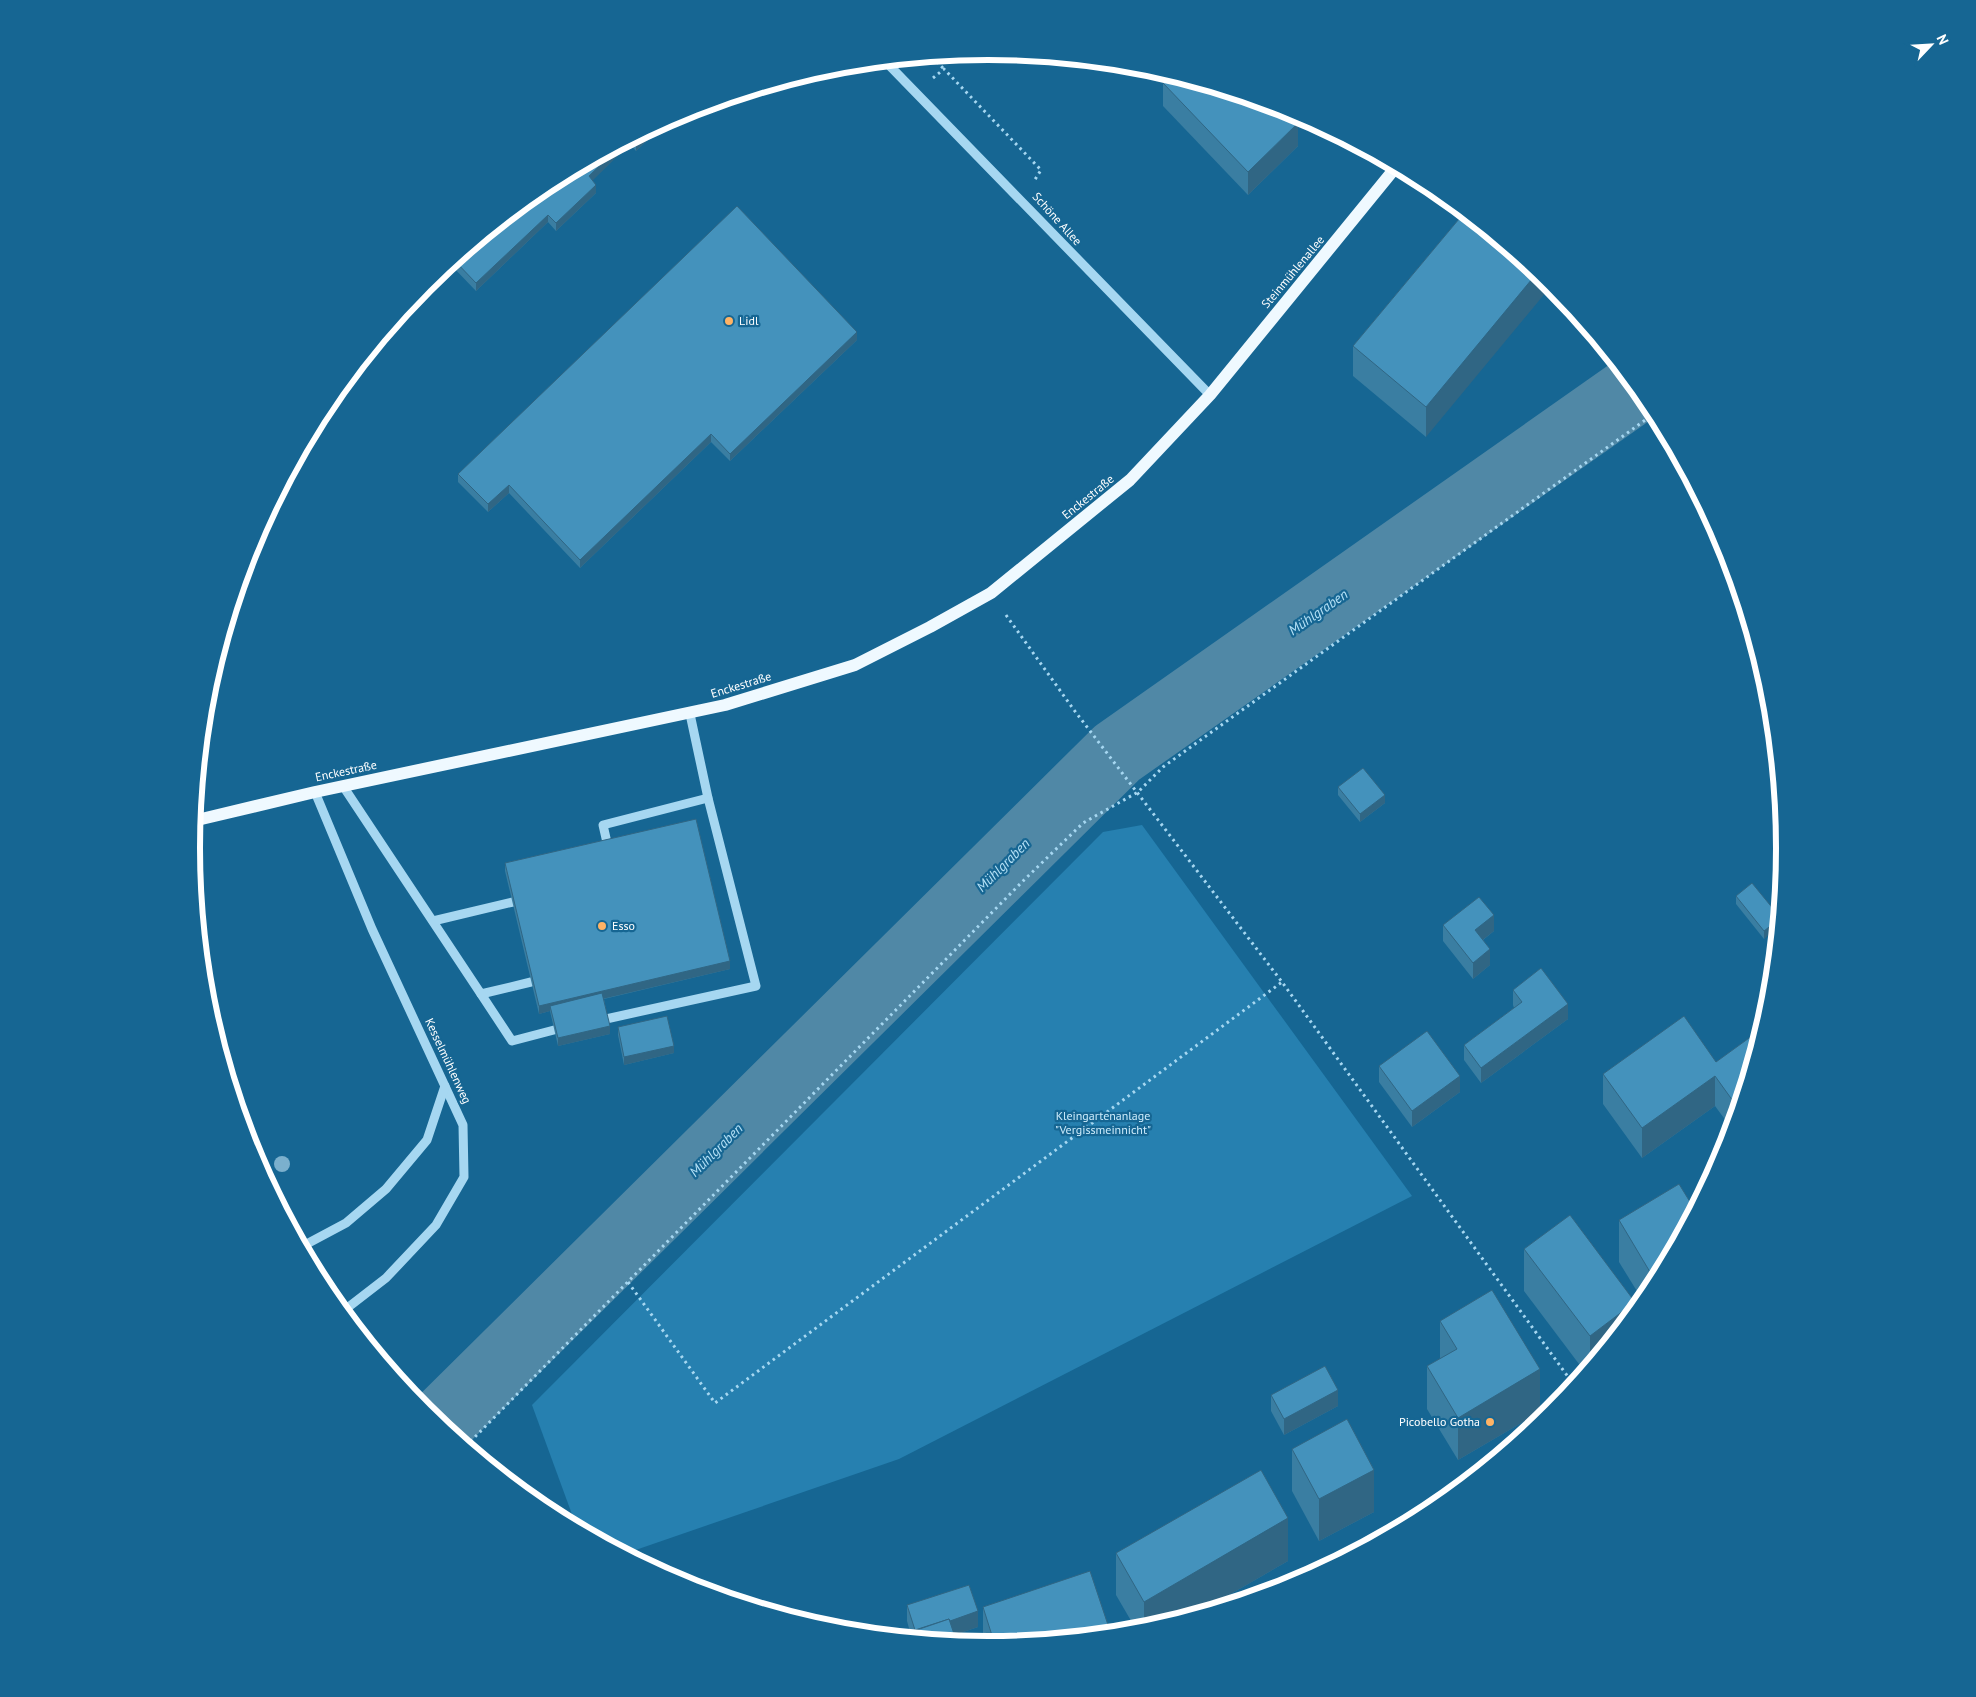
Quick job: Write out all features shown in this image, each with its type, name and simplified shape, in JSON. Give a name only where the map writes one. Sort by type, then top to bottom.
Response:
[{"type":"main road","name":"Steinmühlenallee","points":[[1210,395],[1392,172]]},
{"type":"main road","name":"Enckestraße","points":[[200,820],[315,792],[690,714],[726,705],[855,665],[930,628],[991,593],[1130,480],[1210,395]]},
{"type":"street","points":[[890,66],[1020,201]]},
{"type":"street","name":"Schöne Allee","points":[[1020,201],[1210,395]]},
{"type":"street","points":[[606,1019],[756,986],[708,798],[690,714]]},
{"type":"street","points":[[343,786],[512,1041],[554,1030]]},
{"type":"street","name":"Kesselmühlenweg","points":[[315,792],[372,929],[463,1125],[464,1177],[436,1226],[386,1278],[347,1308]]},
{"type":"street","points":[[608,847],[603,825],[708,798]]},
{"type":"street","points":[[433,921],[513,902]]},
{"type":"street","points":[[481,994],[531,982]]},
{"type":"street","points":[[306,1245],[346,1223],[386,1190],[427,1140],[445,1086]]},
{"type":"path","points":[[915,92],[944,69],[937,62]]},
{"type":"path","name":"Schöne Allee","points":[[944,69],[1041,170],[1020,201]]},
{"type":"path","points":[[470,1442],[1008,896],[1083,823],[1138,792],[1163,767],[1649,418]]},
{"type":"path","points":[[1009,618],[1074,710],[1131,782],[1282,982],[1570,1380]]},
{"type":"path","points":[[628,1282],[715,1403],[1282,982]]},
{"type":"green space","name":"Kleingartenanlage \"Vergissmeinnicht\"","points":[[1142,825],[1412,1196],[899,1459],[631,1552],[573,1518],[532,1405],[1103,832]]},
{"type":"building","points":[[1165,81],[1192,87],[1241,102],[1298,123],[1248,172],[1163,83]]},
{"type":"building","points":[[606,159],[589,176],[596,185],[556,223],[548,215],[476,283],[459,265],[508,223],[550,193]]},
{"type":"building","points":[[737,206],[857,332],[730,454],[711,434],[580,560],[509,485],[488,504],[458,474]]},
{"type":"building","points":[[1460,217],[1532,279],[1426,407],[1353,346]]},
{"type":"building","points":[[1363,768],[1385,795],[1360,814],[1338,787]]},
{"type":"building","points":[[696,819],[730,961],[539,1006],[505,863]]},
{"type":"building","points":[[1752,883],[1774,910],[1773,924],[1764,931],[1736,896]]},
{"type":"building","points":[[1479,897],[1494,915],[1475,930],[1490,949],[1473,963],[1443,925]]},
{"type":"building","points":[[1541,968],[1568,1004],[1481,1068],[1464,1045],[1522,1002],[1513,990]]},
{"type":"building","points":[[602,993],[610,1026],[558,1038],[550,1006]]},
{"type":"building","points":[[667,1016],[674,1046],[624,1057],[618,1027]]},
{"type":"building","points":[[1684,1016],[1716,1062],[1754,1034],[1735,1103],[1715,1076],[1642,1128],[1603,1074]]},
{"type":"building","points":[[1427,1031],[1460,1076],[1412,1111],[1379,1066]]},
{"type":"building","points":[[1679,1184],[1691,1204],[1652,1275],[1619,1220]]},
{"type":"building","points":[[1570,1215],[1634,1301],[1590,1336],[1524,1249]]},
{"type":"building","points":[[1492,1290],[1540,1369],[1458,1418],[1427,1366],[1457,1349],[1440,1321]]},
{"type":"building","points":[[1325,1366],[1338,1390],[1284,1419],[1271,1395]]},
{"type":"building","points":[[1347,1419],[1374,1470],[1319,1499],[1292,1449]]},
{"type":"building","points":[[1261,1470],[1288,1518],[1144,1602],[1116,1553]]},
{"type":"building","points":[[1090,1571],[1108,1625],[1091,1630],[992,1637],[983,1607]]},
{"type":"building","points":[[969,1585],[978,1611],[915,1630],[907,1605]]},
{"type":"building","points":[[949,1619],[955,1636],[936,1635],[910,1632]]},
{"type":"waterway","name":"Mühlgraben","points":[[444,1419],[1117,753],[1631,392]]},
{"type":"place","name":"Lidl","points":[[729,321]]},
{"type":"place","name":"Esso","points":[[602,926]]},
{"type":"place","name":"Picobello Gotha","points":[[1490,1422]]}]
